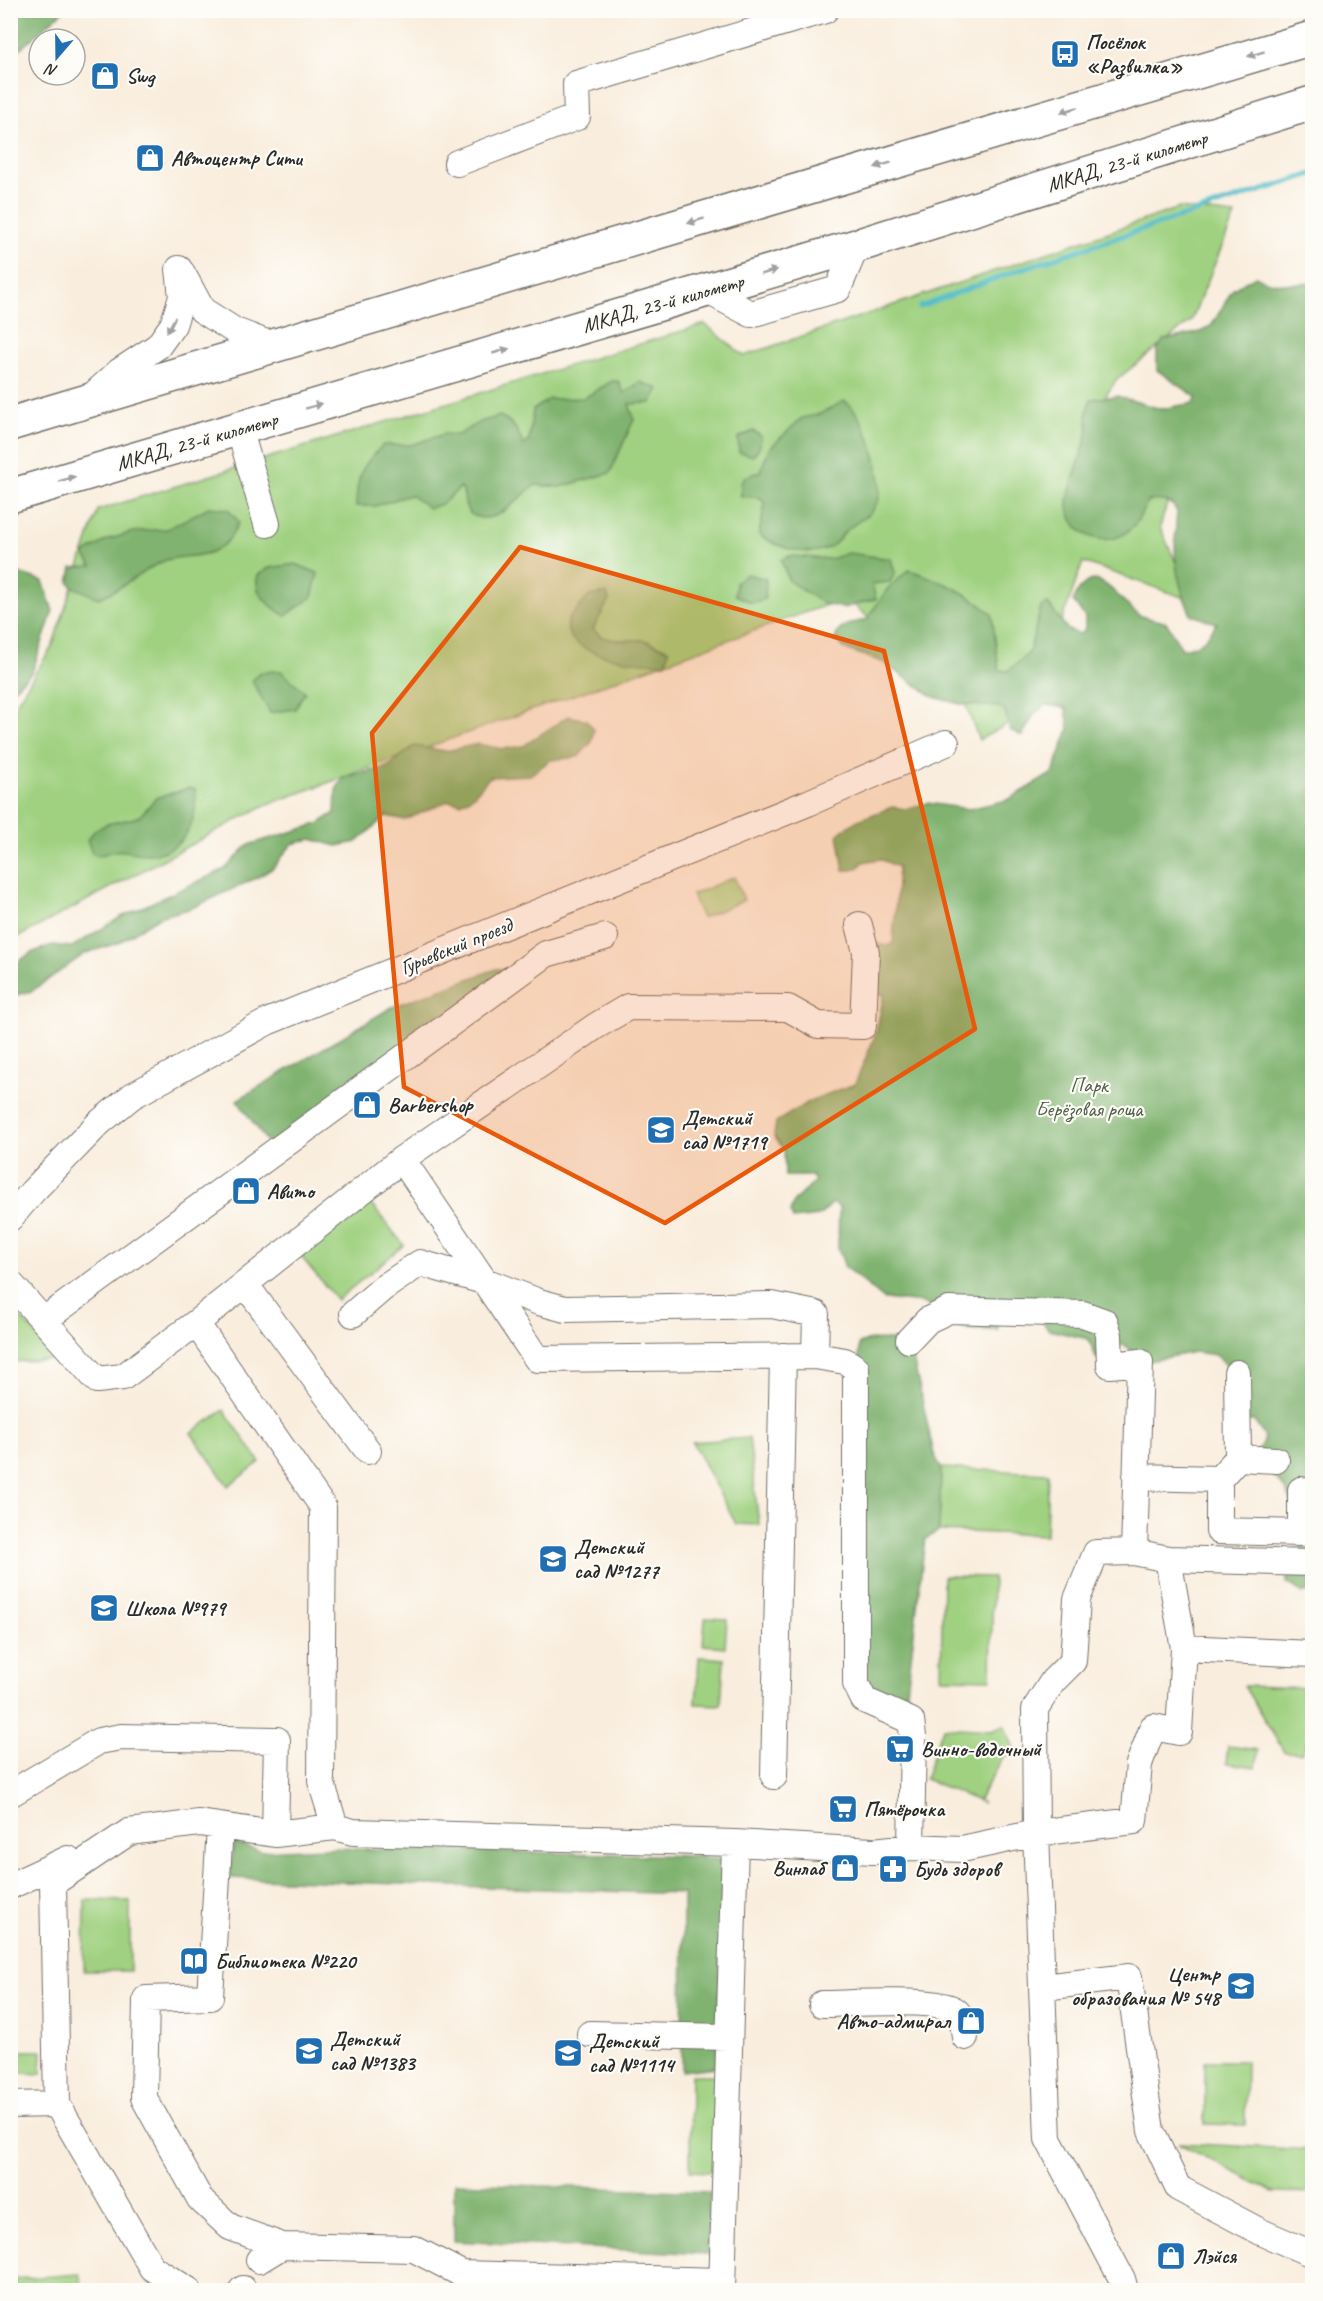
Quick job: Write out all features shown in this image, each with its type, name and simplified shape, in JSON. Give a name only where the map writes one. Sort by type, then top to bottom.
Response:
[{"type":"highway","points":[[10,424],[1312,38]]},
{"type":"highway","name":"МКАД, 23-й километр","points":[[10,496],[856,246],[1312,103]]},
{"type":"street","points":[[457,163],[577,117],[576,84],[825,10]]},
{"type":"street","points":[[83,404],[120,371],[158,346],[173,325],[182,297],[179,269],[202,310],[235,331],[274,346]]},
{"type":"street","points":[[238,428],[267,524]]},
{"type":"street","name":"Гурьевский проезд","points":[[10,1218],[99,1123],[132,1096],[267,1022],[808,803],[946,743]]},
{"type":"street","points":[[10,1283],[97,1380],[123,1377],[196,1323],[402,1160],[586,1033],[628,1007],[788,1008],[818,1025],[863,1026],[866,952],[858,925]]},
{"type":"street","points":[[44,1320],[546,954],[605,937]]},
{"type":"street","points":[[402,1160],[487,1282],[537,1359],[815,1356],[844,1361],[856,1368],[856,1684],[864,1700],[911,1721],[913,1736],[910,1847]]},
{"type":"street","points":[[353,1314],[383,1287],[420,1263],[487,1282],[539,1302],[565,1308],[772,1305],[816,1314],[815,1356]]},
{"type":"street","points":[[245,1284],[368,1451]]},
{"type":"street","points":[[909,1340],[928,1320],[949,1310],[1083,1314],[1105,1322],[1109,1335],[1110,1365],[1140,1362],[1134,1552]]},
{"type":"street","points":[[196,1323],[323,1507],[321,1781],[335,1827]]},
{"type":"street","points":[[774,1776],[783,1356]]},
{"type":"street","points":[[1237,1373],[1238,1458],[1219,1479],[1219,1531],[1301,1533],[1301,1490]]},
{"type":"street","points":[[1238,1458],[1276,1460]]},
{"type":"street","points":[[1136,1477],[1219,1479]]},
{"type":"street","points":[[1129,2287],[1048,2139],[1035,1833],[1035,1709],[1053,1681],[1073,1661],[1077,1599],[1096,1553],[1134,1552],[1168,1558],[1312,1563]]},
{"type":"street","points":[[10,1886],[129,1832],[199,1823],[275,1834],[335,1827],[373,1834],[735,1843],[838,1851],[873,1851],[910,1847],[962,1849],[1035,1833],[1134,1821],[1139,1764],[1153,1727],[1179,1732],[1184,1648],[1168,1558]]},
{"type":"street","points":[[1184,1648],[1312,1654]]},
{"type":"street","points":[[10,1794],[99,1741],[121,1737],[277,1740],[275,1834]]},
{"type":"street","points":[[220,1826],[210,1997],[146,1999],[144,2098],[200,2199],[230,2227],[282,2246],[414,2249],[462,2274],[722,2286],[735,1843]]},
{"type":"street","points":[[129,1832],[53,1883],[57,2104],[152,2268],[176,2287]]},
{"type":"street","points":[[1043,1987],[1129,1977],[1151,2131],[1178,2188],[1261,2232],[1312,2254]]},
{"type":"street","points":[[822,2004],[938,2004],[956,2011],[963,2022],[965,2037]]},
{"type":"street","points":[[590,2034],[728,2037]]},
{"type":"street","points":[[10,2105],[57,2104]]},
{"type":"street","points":[[259,2260],[282,2246]]},
{"type":"highlighted area","points":[[520,547],[884,651],[975,1029],[665,1223],[404,1087],[372,733]]},
{"type":"green space","points":[[11,10],[63,10],[45,27],[27,27],[27,43],[11,57]]},
{"type":"green space","points":[[1179,208],[1235,215],[1191,321],[1116,380],[1097,409],[1128,514],[1171,490],[1160,527],[1193,601],[1083,562],[1053,645],[1033,710],[979,740],[965,703],[846,598],[263,806],[11,941],[11,711],[52,647],[98,510],[705,324],[744,356]]},
{"type":"green space","name":"Парк Берёзовая роща","points":[[1256,276],[1276,283],[1312,283],[1312,1524],[1298,1515],[1286,1490],[1257,1455],[1265,1437],[1254,1421],[1234,1421],[1230,1370],[1216,1355],[1195,1352],[1144,1362],[1123,1344],[1103,1359],[1096,1358],[1089,1339],[1049,1330],[1037,1315],[998,1317],[998,1330],[965,1330],[924,1303],[884,1299],[845,1267],[838,1248],[839,1207],[833,1203],[819,1216],[793,1219],[790,1212],[795,1200],[815,1181],[812,1176],[785,1176],[784,1150],[774,1136],[776,1122],[812,1100],[855,1084],[876,1033],[884,994],[877,994],[867,1003],[868,942],[887,946],[893,943],[898,867],[880,859],[863,862],[855,869],[844,870],[838,834],[856,821],[892,807],[906,809],[927,803],[969,809],[1008,800],[1053,773],[1069,729],[1066,708],[1046,705],[1035,713],[1022,736],[1010,730],[1005,711],[999,707],[960,704],[934,697],[882,662],[845,649],[835,639],[837,634],[847,625],[866,620],[889,587],[909,570],[953,588],[973,599],[992,614],[999,670],[1008,671],[1029,653],[1041,607],[1048,604],[1068,630],[1080,634],[1085,630],[1085,617],[1073,601],[1081,587],[1089,581],[1105,584],[1139,615],[1166,622],[1182,649],[1203,641],[1217,623],[1191,615],[1185,601],[1176,565],[1177,512],[1175,508],[1169,503],[1148,501],[1131,529],[1112,539],[1102,539],[1093,538],[1077,526],[1071,518],[1068,500],[1087,435],[1087,410],[1091,399],[1117,396],[1161,409],[1194,403],[1196,397],[1157,370],[1157,350],[1164,340],[1201,332],[1212,325],[1233,289]]},
{"type":"green space","points":[[612,381],[618,381],[624,393],[640,382],[659,389],[651,403],[629,404],[634,419],[610,473],[560,487],[535,485],[501,513],[486,518],[476,517],[469,512],[461,487],[442,504],[429,508],[410,495],[375,506],[356,506],[359,479],[365,465],[383,445],[411,445],[444,434],[458,435],[480,422],[500,416],[515,428],[523,445],[529,441],[533,410],[549,399],[584,398]]},
{"type":"green space","points":[[844,401],[852,407],[859,418],[872,447],[879,478],[878,501],[869,514],[846,531],[835,543],[824,549],[805,552],[775,544],[759,535],[765,504],[761,498],[741,496],[741,483],[744,477],[760,472],[769,449],[802,418],[820,414]]},
{"type":"green space","points":[[753,431],[761,436],[760,446],[753,456],[739,452],[738,438]]},
{"type":"green space","points":[[209,507],[228,509],[239,522],[230,538],[216,550],[166,560],[98,598],[73,587],[69,582],[72,568],[92,566],[84,554],[107,540],[133,532],[167,529]]},
{"type":"green space","points":[[848,553],[891,559],[895,573],[890,582],[872,584],[876,599],[843,608],[822,603],[789,581],[781,560],[790,556],[830,559]]},
{"type":"green space","points":[[295,564],[318,573],[312,597],[285,616],[260,594],[258,575],[269,568]]},
{"type":"green space","points":[[19,573],[43,581],[53,611],[32,672],[11,691],[11,574]]},
{"type":"green space","points":[[747,574],[766,579],[765,599],[752,603],[735,595],[736,582]]},
{"type":"green space","points":[[607,593],[609,600],[593,629],[609,639],[642,640],[669,650],[666,663],[613,658],[586,649],[576,642],[568,632],[568,620],[589,596]]},
{"type":"green space","points":[[281,671],[305,692],[295,709],[270,713],[252,681],[261,672]]},
{"type":"green space","points":[[568,716],[586,720],[594,729],[592,742],[578,757],[551,760],[530,775],[490,777],[473,796],[461,803],[448,801],[405,820],[386,816],[357,842],[337,846],[311,839],[292,844],[273,868],[260,876],[192,908],[159,917],[118,943],[86,953],[32,991],[11,996],[11,967],[31,953],[52,945],[72,947],[121,917],[225,869],[248,845],[318,824],[335,813],[336,790],[343,778],[387,767],[414,746],[446,751],[478,744],[503,749],[523,746]]},
{"type":"green space","points":[[189,788],[195,789],[196,801],[191,823],[187,833],[172,848],[149,854],[114,851],[98,856],[92,853],[87,840],[95,830],[107,824],[139,817],[156,798]]},
{"type":"green space","points":[[734,877],[744,900],[702,918],[692,895]]},
{"type":"green space","points":[[496,969],[513,969],[270,1146],[237,1100],[392,1007]]},
{"type":"green space","points":[[360,1191],[404,1245],[337,1300],[293,1247]]},
{"type":"green space","points":[[11,1307],[58,1359],[11,1362]]},
{"type":"green space","points":[[870,1340],[909,1340],[934,1454],[941,1468],[939,1531],[925,1539],[905,1709],[859,1683],[859,1344]]},
{"type":"green space","points":[[224,1410],[260,1462],[228,1486],[191,1433]]},
{"type":"green space","points":[[749,1438],[759,1525],[736,1524],[692,1442]]},
{"type":"green space","points":[[941,1468],[1048,1473],[1046,1535],[939,1531]]},
{"type":"green space","points":[[1312,1541],[1312,1587],[1310,1592],[1303,1593],[1286,1582],[1296,1550]]},
{"type":"green space","points":[[943,1576],[993,1577],[991,1679],[941,1678]]},
{"type":"green space","points":[[705,1618],[727,1619],[725,1647],[703,1645]]},
{"type":"green space","points":[[699,1657],[724,1659],[721,1705],[696,1704]]},
{"type":"green space","points":[[1244,1686],[1312,1688],[1312,1735],[1301,1753],[1284,1752]]},
{"type":"green space","points":[[1004,1725],[1014,1748],[1003,1758],[978,1801],[925,1779],[943,1727],[991,1730]]},
{"type":"green space","points":[[1228,1746],[1258,1750],[1256,1767],[1226,1763]]},
{"type":"green space","points":[[234,1843],[262,1851],[327,1848],[697,1856],[721,1860],[723,1895],[716,2067],[682,2071],[683,1894],[229,1878]]},
{"type":"green space","points":[[85,1900],[130,1901],[130,1971],[84,1971]]},
{"type":"green space","points":[[18,2051],[42,2051],[41,2074],[18,2073]]},
{"type":"green space","points":[[1205,2061],[1246,2061],[1245,2125],[1205,2124]]},
{"type":"green space","points":[[691,2075],[715,2075],[714,2172],[690,2171]]},
{"type":"green space","points":[[1178,2143],[1312,2150],[1312,2193],[1273,2192]]},
{"type":"green space","points":[[454,2183],[710,2192],[707,2254],[454,2241]]},
{"type":"green space","points":[[80,2274],[82,2290],[15,2290],[14,2279]]},
{"type":"waterway","points":[[920,307],[1018,270],[1312,174]]},
{"type":"place","name":"Посёлок «Развилка»","points":[[1065,54]]},
{"type":"place","name":"Swg","points":[[105,76]]},
{"type":"place","name":"Автоцентр Сити","points":[[150,158]]},
{"type":"place","name":"Barbershop","points":[[367,1105]]},
{"type":"place","name":"Детский сад №1719","points":[[661,1130]]},
{"type":"place","name":"Авито","points":[[246,1191]]},
{"type":"place","name":"Детский сад №1277","points":[[553,1559]]},
{"type":"place","name":"Школа №979","points":[[104,1608]]},
{"type":"place","name":"Винно-водочный","points":[[900,1749]]},
{"type":"place","name":"Пятёрочка","points":[[843,1809]]},
{"type":"place","name":"Винлаб","points":[[845,1868]]},
{"type":"place","name":"Будь здоров","points":[[893,1869]]},
{"type":"place","name":"Библиотека №220","points":[[194,1961]]},
{"type":"place","name":"Центр образования № 548","points":[[1241,1986]]},
{"type":"place","name":"Авто-адмирал","points":[[971,2021]]},
{"type":"place","name":"Детский сад №1383","points":[[309,2051]]},
{"type":"place","name":"Детский сад №1114","points":[[568,2053]]},
{"type":"place","name":"Лэйся","points":[[1171,2256]]}]
